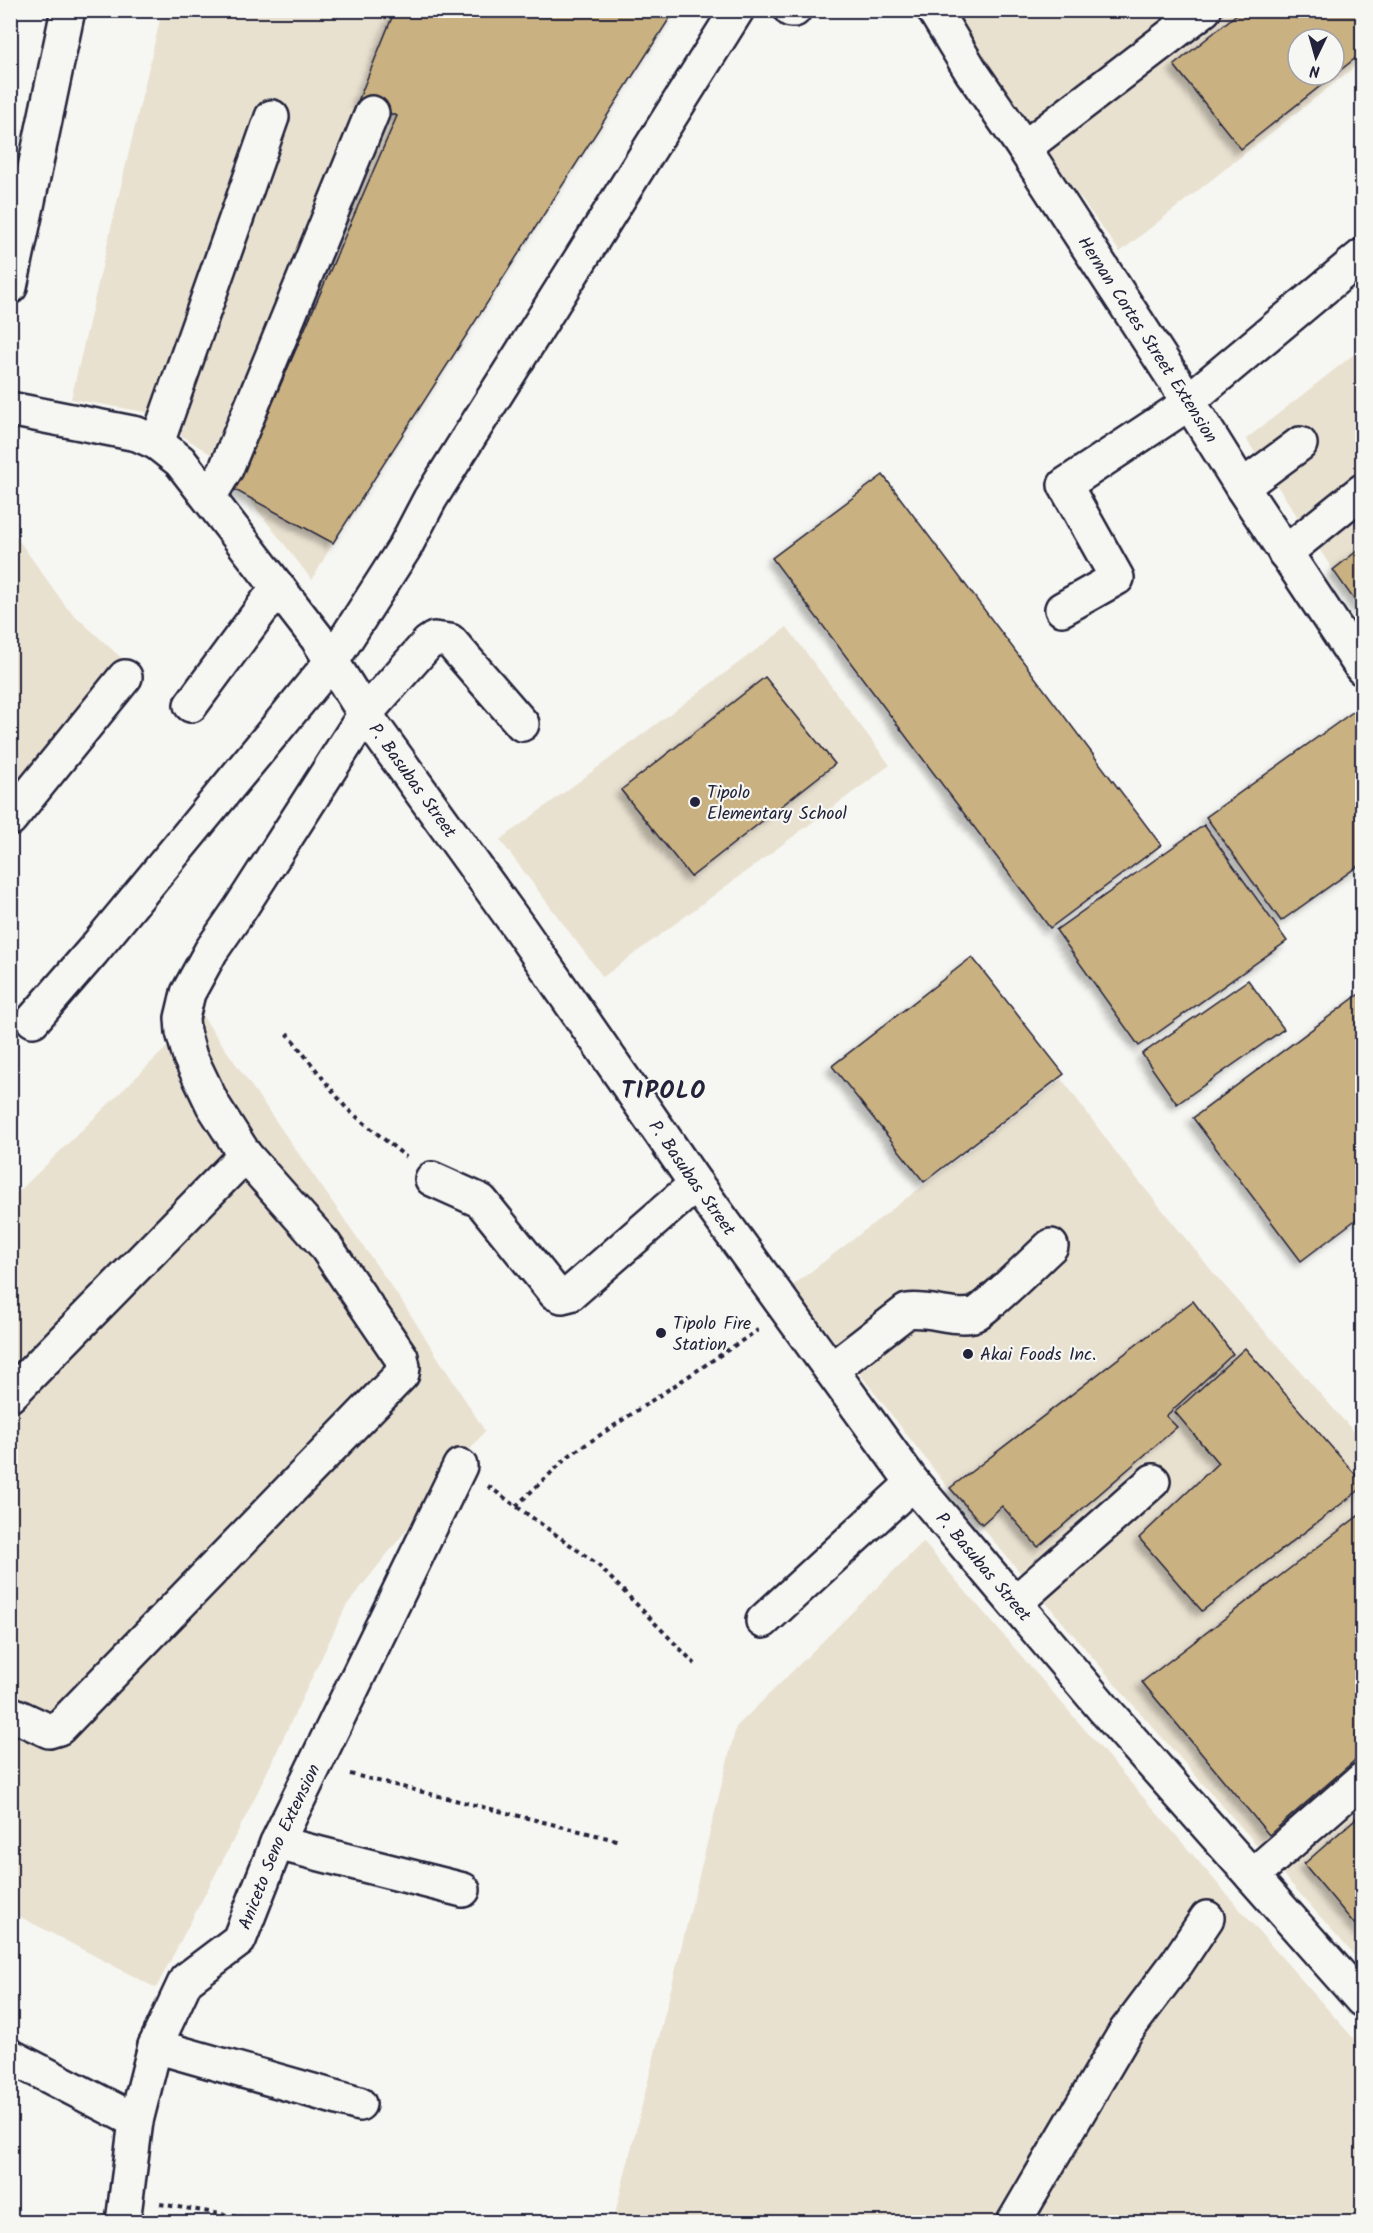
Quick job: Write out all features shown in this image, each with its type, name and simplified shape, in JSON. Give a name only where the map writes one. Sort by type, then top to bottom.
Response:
[{"type":"street","points":[[10,287],[68,10]]},
{"type":"street","points":[[33,1020],[92,952],[332,661],[405,547],[430,499],[737,10]]},
{"type":"street","name":"Hernan Cortes Street Extension","points":[[934,10],[971,71],[1024,148],[1189,402],[1242,488],[1362,668]]},
{"type":"street","points":[[1024,148],[1204,10]]},
{"type":"street","points":[[209,497],[226,469],[372,113]]},
{"type":"street","points":[[157,443],[272,117]]},
{"type":"street","points":[[1062,609],[1117,578],[1065,485],[1189,402],[1362,256]]},
{"type":"street","name":"P. Basubas Street","points":[[10,409],[137,434],[157,443],[180,461],[332,661],[365,714],[520,929],[696,1185],[913,1483],[1104,1709],[1362,2000]]},
{"type":"street","points":[[1242,488],[1300,444]]},
{"type":"street","points":[[1285,553],[1362,491]]},
{"type":"street","points":[[191,705],[278,587]]},
{"type":"street","points":[[10,1713],[49,1731],[59,1728],[402,1374],[404,1366],[401,1357],[324,1244],[245,1155],[213,1104],[190,1057],[183,1032],[185,1004],[188,993],[211,951],[365,714],[428,643],[434,639],[450,641],[522,724]]},
{"type":"street","points":[[10,819],[125,677]]},
{"type":"street","points":[[10,1395],[245,1155]]},
{"type":"street","points":[[432,1179],[481,1201],[555,1293],[562,1296],[570,1294],[696,1185]]},
{"type":"street","points":[[831,1370],[907,1311],[918,1310],[957,1315],[978,1313],[1051,1246]]},
{"type":"street","name":"Aniceto Seno Extension","points":[[125,2210],[136,2121],[155,2046],[186,1980],[239,1940],[277,1843],[460,1466]]},
{"type":"street","points":[[1015,1603],[1153,1481]]},
{"type":"street","points":[[763,1621],[913,1483]]},
{"type":"street","points":[[1252,1876],[1362,1780]]},
{"type":"street","points":[[277,1843],[463,1890]]},
{"type":"street","points":[[1014,2223],[1126,2031],[1177,1964],[1208,1918]]},
{"type":"street","points":[[155,2046],[358,2104]]},
{"type":"street","points":[[10,2056],[136,2121]]},
{"type":"path","points":[[287,1033],[347,1109],[432,1179]]},
{"type":"path","points":[[516,1506],[570,1455],[788,1310]]},
{"type":"path","points":[[460,1466],[597,1564],[695,1664]]},
{"type":"path","points":[[316,1766],[620,1841]]},
{"type":"path","points":[[125,2210],[270,2223]]},
{"type":"shaded area","points":[[162,11],[675,11],[333,543],[312,580],[218,459],[145,412],[71,399]]},
{"type":"shaded area","points":[[943,11],[1362,11],[1362,61],[1346,74],[1346,27],[1286,27],[1286,87],[1329,87],[1120,252]]},
{"type":"shaded area","points":[[1362,348],[1362,547],[1333,570],[1246,439]]},
{"type":"shaded area","points":[[10,528],[67,608],[143,678],[11,841]]},
{"type":"shaded area","name":"Tipolo Elementary School","points":[[787,627],[890,765],[603,977],[500,840]]},
{"type":"shaded area","points":[[201,1014],[405,1306],[485,1431],[346,1606],[248,1812],[156,1988],[11,1912],[11,1199]]},
{"type":"shaded area","points":[[1062,1079],[1121,1159],[1216,1276],[1362,1441],[1362,1964],[1128,1699],[945,1484],[792,1286]]},
{"type":"shaded area","points":[[923,1542],[1362,2048],[1362,2222],[613,2222],[736,1727]]},
{"type":"building","points":[[395,10],[675,10],[333,543],[235,490],[397,116],[358,101]]},
{"type":"building","points":[[1242,10],[1362,10],[1362,53],[1346,66],[1346,27],[1286,27],[1286,87],[1319,87],[1241,149],[1174,65]]},
{"type":"building","points":[[883,475],[1161,845],[1050,928],[772,558]]},
{"type":"building","points":[[1362,547],[1362,611],[1333,570]]},
{"type":"building","points":[[765,677],[835,764],[691,877],[621,790]]},
{"type":"building","points":[[1357,709],[1362,717],[1362,863],[1281,921],[1206,817]]},
{"type":"building","points":[[1204,825],[1287,941],[1139,1046],[1056,930]]},
{"type":"building","points":[[972,957],[1064,1074],[924,1182],[832,1066]]},
{"type":"building","points":[[1248,980],[1284,1029],[1177,1104],[1142,1054]]},
{"type":"building","points":[[1362,992],[1362,1215],[1301,1261],[1193,1118]]},
{"type":"building","points":[[1193,1301],[1233,1354],[1166,1416],[1177,1427],[1038,1547],[1002,1506],[982,1524],[950,1488]]},
{"type":"building","points":[[1245,1348],[1362,1482],[1362,1488],[1202,1611],[1139,1538],[1218,1463],[1175,1412]]},
{"type":"building","points":[[1362,1513],[1362,1754],[1269,1835],[1142,1682]]},
{"type":"building","points":[[1362,1813],[1362,1933],[1304,1864]]},
{"type":"place","name":"Tipolo Elementary School","points":[[695,802]]},
{"type":"place","name":"Tipolo Fire Station","points":[[661,1333]]},
{"type":"place","name":"Akai Foods Inc.","points":[[968,1354]]},
{"type":"district","name":"TIPOLO","points":[[664,1090]]}]
